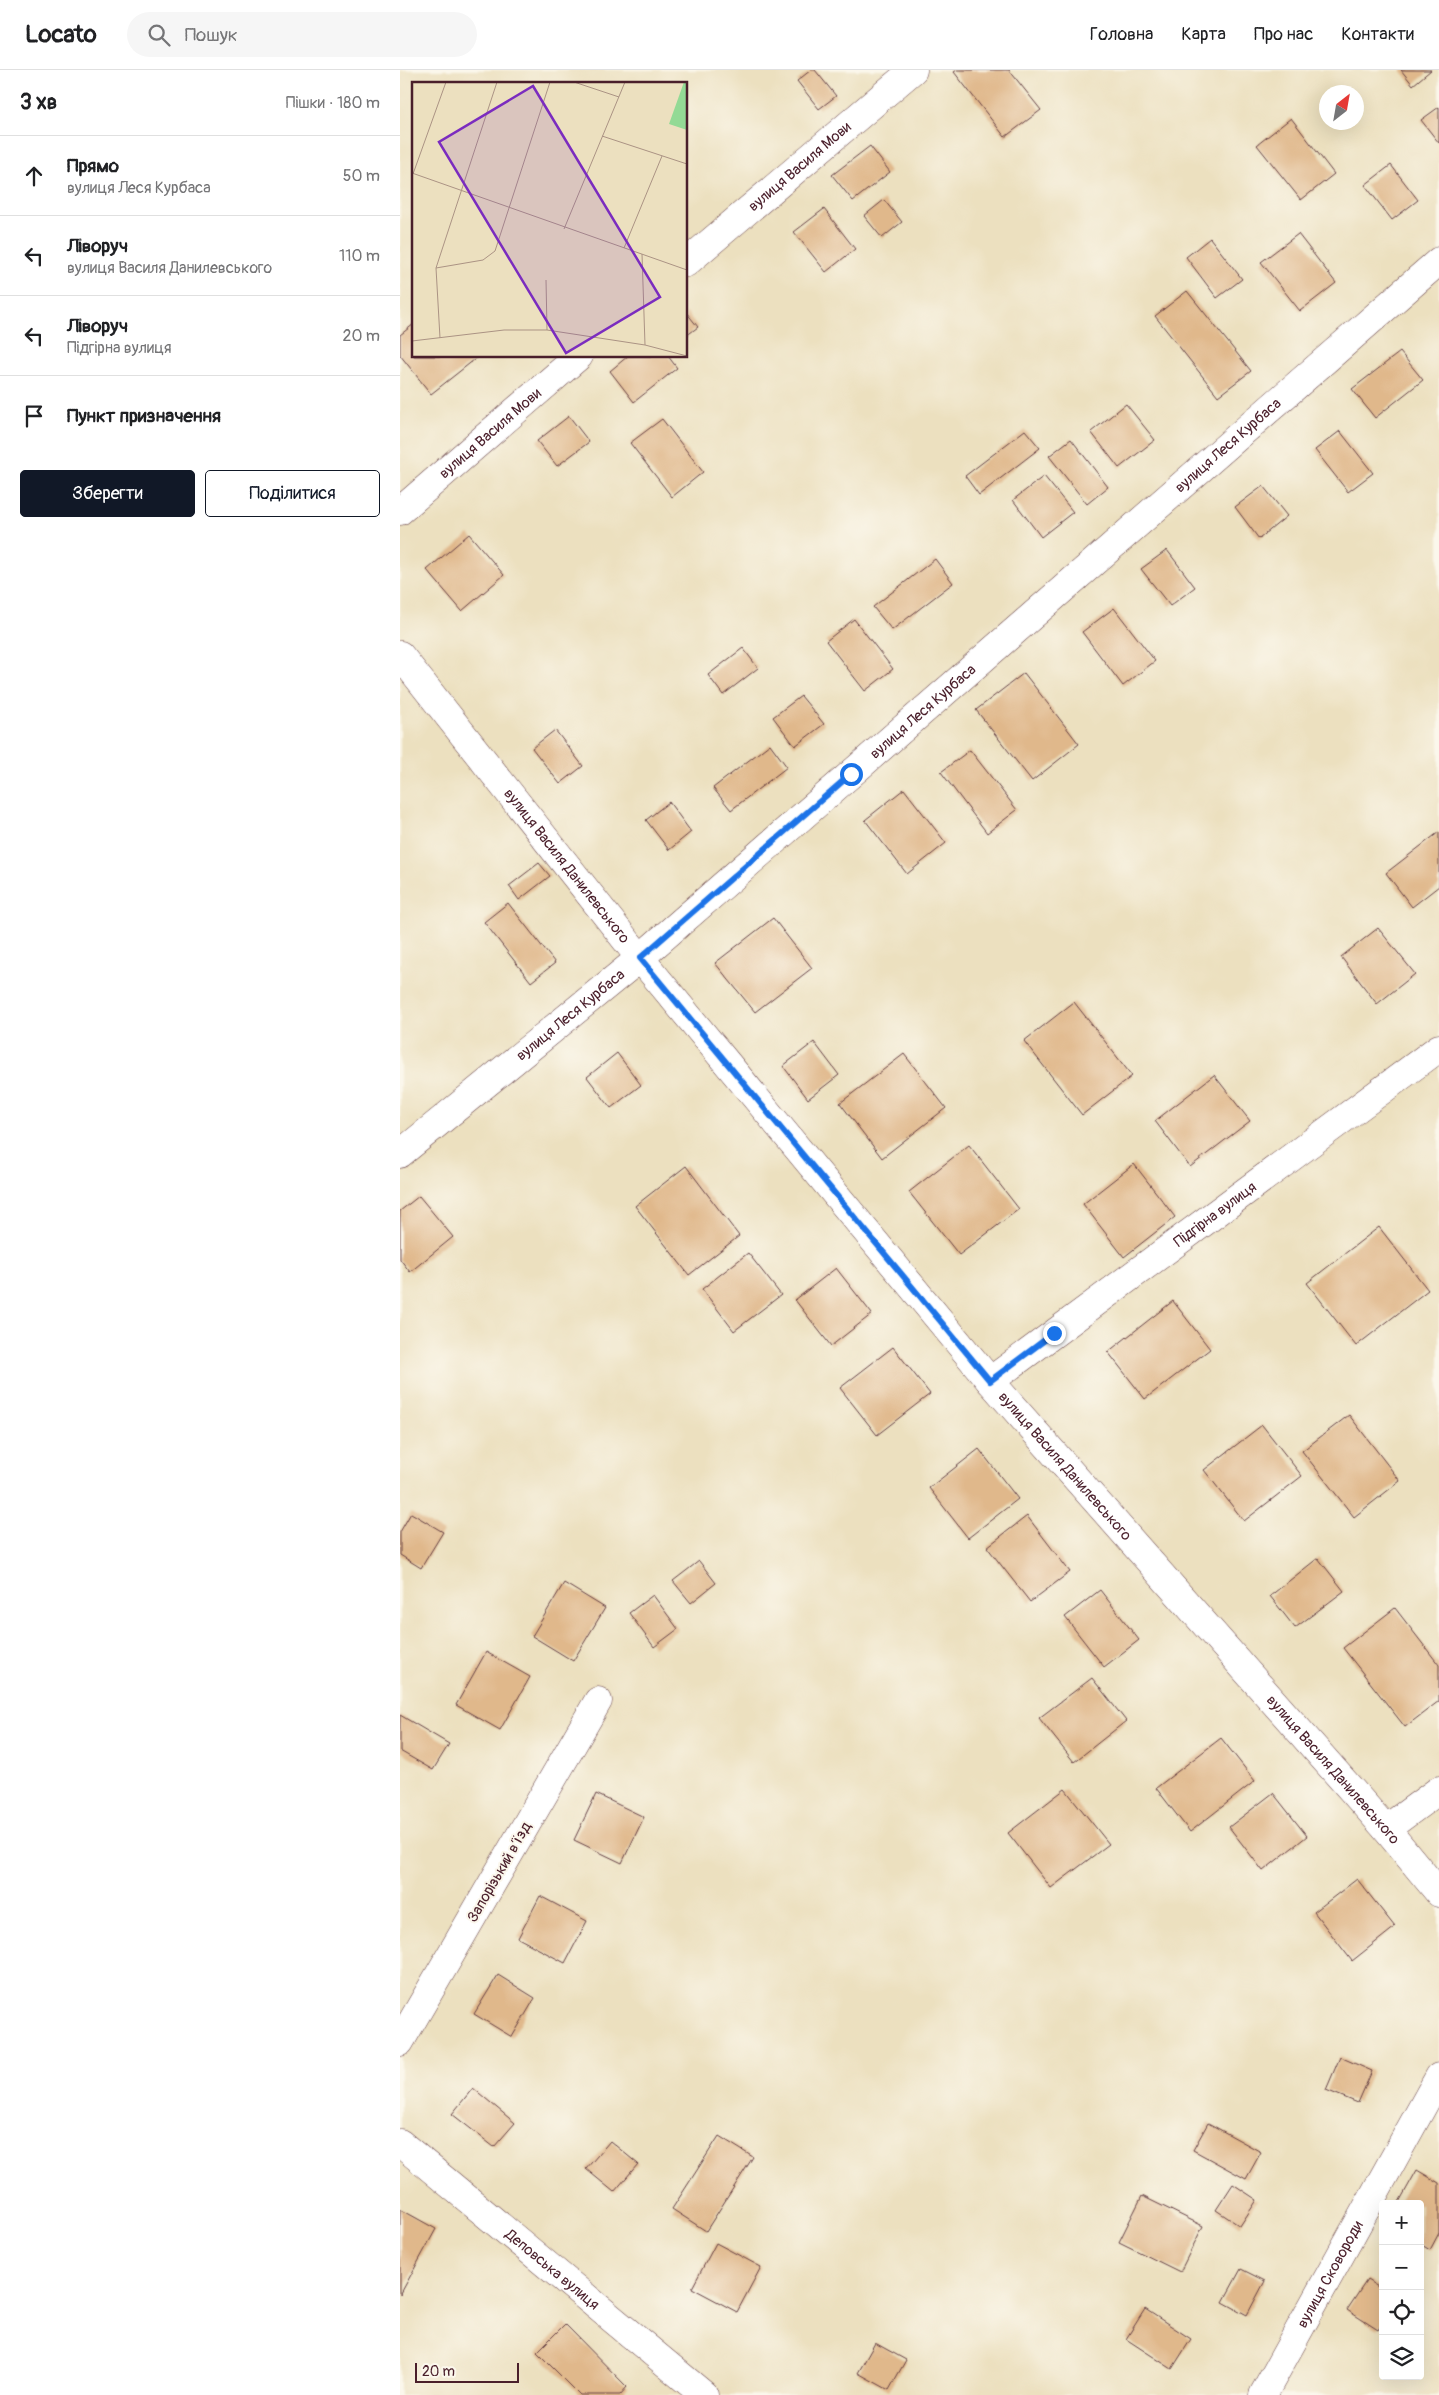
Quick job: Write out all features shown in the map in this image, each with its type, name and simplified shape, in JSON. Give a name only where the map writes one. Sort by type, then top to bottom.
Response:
[{"type":"street","name":"вулиця Василя Мови","points":[[688,261],[913,70]]},
{"type":"street","name":"вулиця Леся Курбаса","points":[[400,1154],[640,958],[1439,261]]},
{"type":"street","name":"вулиця Василя Мови","points":[[400,511],[577,358]]},
{"type":"street","name":"вулиця Василя Данилевського","points":[[400,654],[640,958],[990,1381],[1386,1829],[1439,1893]]},
{"type":"street","name":"Підгірна вулиця","points":[[990,1381],[1439,1048]]},
{"type":"street","name":"Запорізький вʼїзд","points":[[400,2042],[598,1701]]},
{"type":"street","points":[[1386,1829],[1439,1790]]},
{"type":"street","name":"вулиця Сковороди","points":[[1263,2395],[1439,2077]]},
{"type":"street","name":"Деповська вулиця","points":[[400,2143],[704,2395]]},
{"type":"building","points":[[811,70],[815,70],[836,96],[819,109],[797,81]]},
{"type":"building","points":[[957,70],[1009,70],[1041,110],[1005,137],[954,72]]},
{"type":"building","points":[[1401,70],[1431,70],[1413,85]]},
{"type":"building","points":[[1439,107],[1439,143],[1421,120]]},
{"type":"building","points":[[1291,118],[1334,174],[1301,200],[1257,145]]},
{"type":"building","points":[[870,146],[890,172],[853,201],[832,175]]},
{"type":"building","points":[[1391,165],[1418,200],[1392,220],[1365,185]]},
{"type":"building","points":[[884,200],[902,222],[882,238],[864,216]]},
{"type":"building","points":[[824,209],[855,249],[826,272],[794,232]]},
{"type":"building","points":[[1298,234],[1336,283],[1300,311],[1261,262]]},
{"type":"building","points":[[1210,238],[1242,279],[1217,298],[1186,257]]},
{"type":"building","points":[[1187,291],[1251,371],[1218,396],[1155,316]]},
{"type":"building","points":[[688,314],[698,327],[688,334]]},
{"type":"building","points":[[412,326],[412,358],[476,358],[431,394],[400,355],[400,335]]},
{"type":"building","points":[[1400,352],[1423,380],[1375,418],[1352,389]]},
{"type":"building","points":[[626,358],[670,358],[677,368],[634,402],[610,371]]},
{"type":"building","points":[[1126,404],[1155,440],[1119,468],[1091,432]]},
{"type":"building","points":[[569,416],[589,442],[557,466],[537,441]]},
{"type":"building","points":[[662,419],[703,472],[672,497],[630,443]]},
{"type":"building","points":[[1025,430],[1040,448],[979,495],[965,476]]},
{"type":"building","points":[[1340,431],[1373,473],[1348,492],[1315,450]]},
{"type":"building","points":[[1071,439],[1108,487],[1087,504],[1049,456]]},
{"type":"building","points":[[1044,476],[1073,512],[1041,537],[1013,500]]},
{"type":"building","points":[[1263,486],[1287,516],[1259,539],[1235,507]]},
{"type":"building","points":[[469,534],[504,575],[462,611],[427,570]]},
{"type":"building","points":[[1167,550],[1195,587],[1170,606],[1141,569]]},
{"type":"building","points":[[935,559],[953,583],[892,630],[873,607]]},
{"type":"building","points":[[1114,608],[1155,661],[1123,686],[1082,632]]},
{"type":"building","points":[[854,619],[893,669],[865,691],[826,641]]},
{"type":"building","points":[[743,648],[758,668],[723,695],[708,675]]},
{"type":"building","points":[[1024,673],[1079,744],[1032,781],[976,710]]},
{"type":"building","points":[[801,696],[824,724],[795,746],[773,717]]},
{"type":"building","points":[[555,730],[583,766],[560,784],[532,748]]},
{"type":"building","points":[[770,744],[787,767],[731,810],[713,788]]},
{"type":"building","points":[[970,750],[1017,810],[987,833],[941,772]]},
{"type":"building","points":[[904,789],[946,843],[907,874],[865,820]]},
{"type":"building","points":[[669,802],[691,832],[669,850],[646,820]]},
{"type":"building","points":[[1439,832],[1439,886],[1412,907],[1386,873]]},
{"type":"building","points":[[539,863],[550,876],[519,900],[509,886]]},
{"type":"building","points":[[508,903],[555,963],[531,982],[484,922]]},
{"type":"building","points":[[773,918],[812,968],[755,1012],[715,963]]},
{"type":"building","points":[[1378,928],[1415,974],[1377,1004],[1341,957]]},
{"type":"building","points":[[1074,1002],[1132,1076],[1082,1115],[1024,1041]]},
{"type":"building","points":[[814,1042],[839,1075],[808,1099],[783,1066]]},
{"type":"building","points":[[617,1053],[641,1085],[611,1108],[587,1077]]},
{"type":"building","points":[[904,1054],[946,1108],[882,1158],[840,1103]]},
{"type":"building","points":[[1214,1075],[1250,1121],[1190,1167],[1155,1121]]},
{"type":"building","points":[[969,1145],[1019,1209],[959,1255],[909,1192]]},
{"type":"building","points":[[1134,1164],[1175,1217],[1124,1257],[1083,1204]]},
{"type":"building","points":[[686,1166],[739,1236],[689,1275],[635,1206]]},
{"type":"building","points":[[419,1196],[453,1237],[410,1272],[400,1259],[400,1211]]},
{"type":"building","points":[[1379,1227],[1428,1290],[1356,1346],[1307,1283]]},
{"type":"building","points":[[748,1253],[781,1295],[734,1331],[702,1289]]},
{"type":"building","points":[[836,1268],[872,1314],[831,1346],[795,1300]]},
{"type":"building","points":[[1173,1301],[1210,1349],[1145,1399],[1108,1352]]},
{"type":"building","points":[[893,1347],[930,1394],[877,1435],[840,1388]]},
{"type":"building","points":[[1349,1415],[1400,1481],[1354,1517],[1302,1451]]},
{"type":"building","points":[[1262,1425],[1302,1476],[1244,1521],[1204,1470]]},
{"type":"building","points":[[979,1449],[1018,1499],[968,1538],[929,1488]]},
{"type":"building","points":[[411,1513],[443,1532],[421,1568],[400,1555],[400,1532]]},
{"type":"building","points":[[1027,1516],[1070,1572],[1030,1602],[987,1547]]},
{"type":"building","points":[[1318,1558],[1344,1591],[1295,1628],[1270,1596]]},
{"type":"building","points":[[699,1561],[716,1583],[691,1603],[673,1581]]},
{"type":"building","points":[[564,1583],[605,1608],[573,1661],[532,1636]]},
{"type":"building","points":[[1100,1590],[1139,1640],[1104,1667],[1065,1617]]},
{"type":"building","points":[[653,1595],[678,1629],[654,1647],[629,1613]]},
{"type":"building","points":[[1395,1608],[1439,1665],[1439,1701],[1405,1727],[1343,1648]]},
{"type":"building","points":[[486,1652],[530,1677],[500,1730],[456,1705]]},
{"type":"building","points":[[1092,1678],[1126,1721],[1074,1762],[1039,1718]]},
{"type":"building","points":[[400,1715],[449,1744],[433,1770],[400,1751]]},
{"type":"building","points":[[1221,1738],[1255,1781],[1190,1832],[1156,1788]]},
{"type":"building","points":[[1065,1789],[1109,1844],[1051,1888],[1008,1833]]},
{"type":"building","points":[[1273,1793],[1307,1836],[1263,1871],[1229,1827]]},
{"type":"building","points":[[596,1794],[644,1817],[622,1863],[574,1840]]},
{"type":"building","points":[[1357,1879],[1395,1927],[1352,1961],[1314,1912]]},
{"type":"building","points":[[540,1896],[587,1921],[565,1963],[518,1938]]},
{"type":"building","points":[[498,1975],[535,1998],[512,2037],[474,2014]]},
{"type":"building","points":[[1340,2057],[1372,2071],[1358,2103],[1326,2090]]},
{"type":"building","points":[[473,2088],[515,2123],[494,2147],[452,2114]]},
{"type":"building","points":[[1208,2123],[1261,2152],[1246,2179],[1193,2150]]},
{"type":"building","points":[[719,2136],[753,2157],[706,2231],[672,2209]]},
{"type":"building","points":[[610,2141],[638,2164],[614,2192],[586,2169]]},
{"type":"building","points":[[1417,2170],[1439,2183],[1439,2233],[1430,2250],[1424,2246],[1424,2200],[1400,2200]]},
{"type":"building","points":[[1233,2184],[1257,2200],[1240,2226],[1216,2210]]},
{"type":"building","points":[[1142,2196],[1203,2226],[1180,2272],[1119,2242]]},
{"type":"building","points":[[400,2209],[436,2229],[400,2295]]},
{"type":"building","points":[[716,2243],[761,2267],[737,2312],[692,2288]]},
{"type":"building","points":[[1241,2269],[1265,2281],[1247,2315],[1223,2302]]},
{"type":"building","points":[[1367,2280],[1379,2288],[1378,2330],[1347,2310]]},
{"type":"building","points":[[1145,2309],[1191,2339],[1172,2369],[1126,2339]]},
{"type":"building","points":[[565,2324],[627,2387],[620,2395],[580,2395],[537,2352]]},
{"type":"building","points":[[875,2343],[906,2360],[889,2390],[858,2373]]},
{"type":"route","points":[[851,774],[640,958],[990,1381],[1054,1333]]}]
